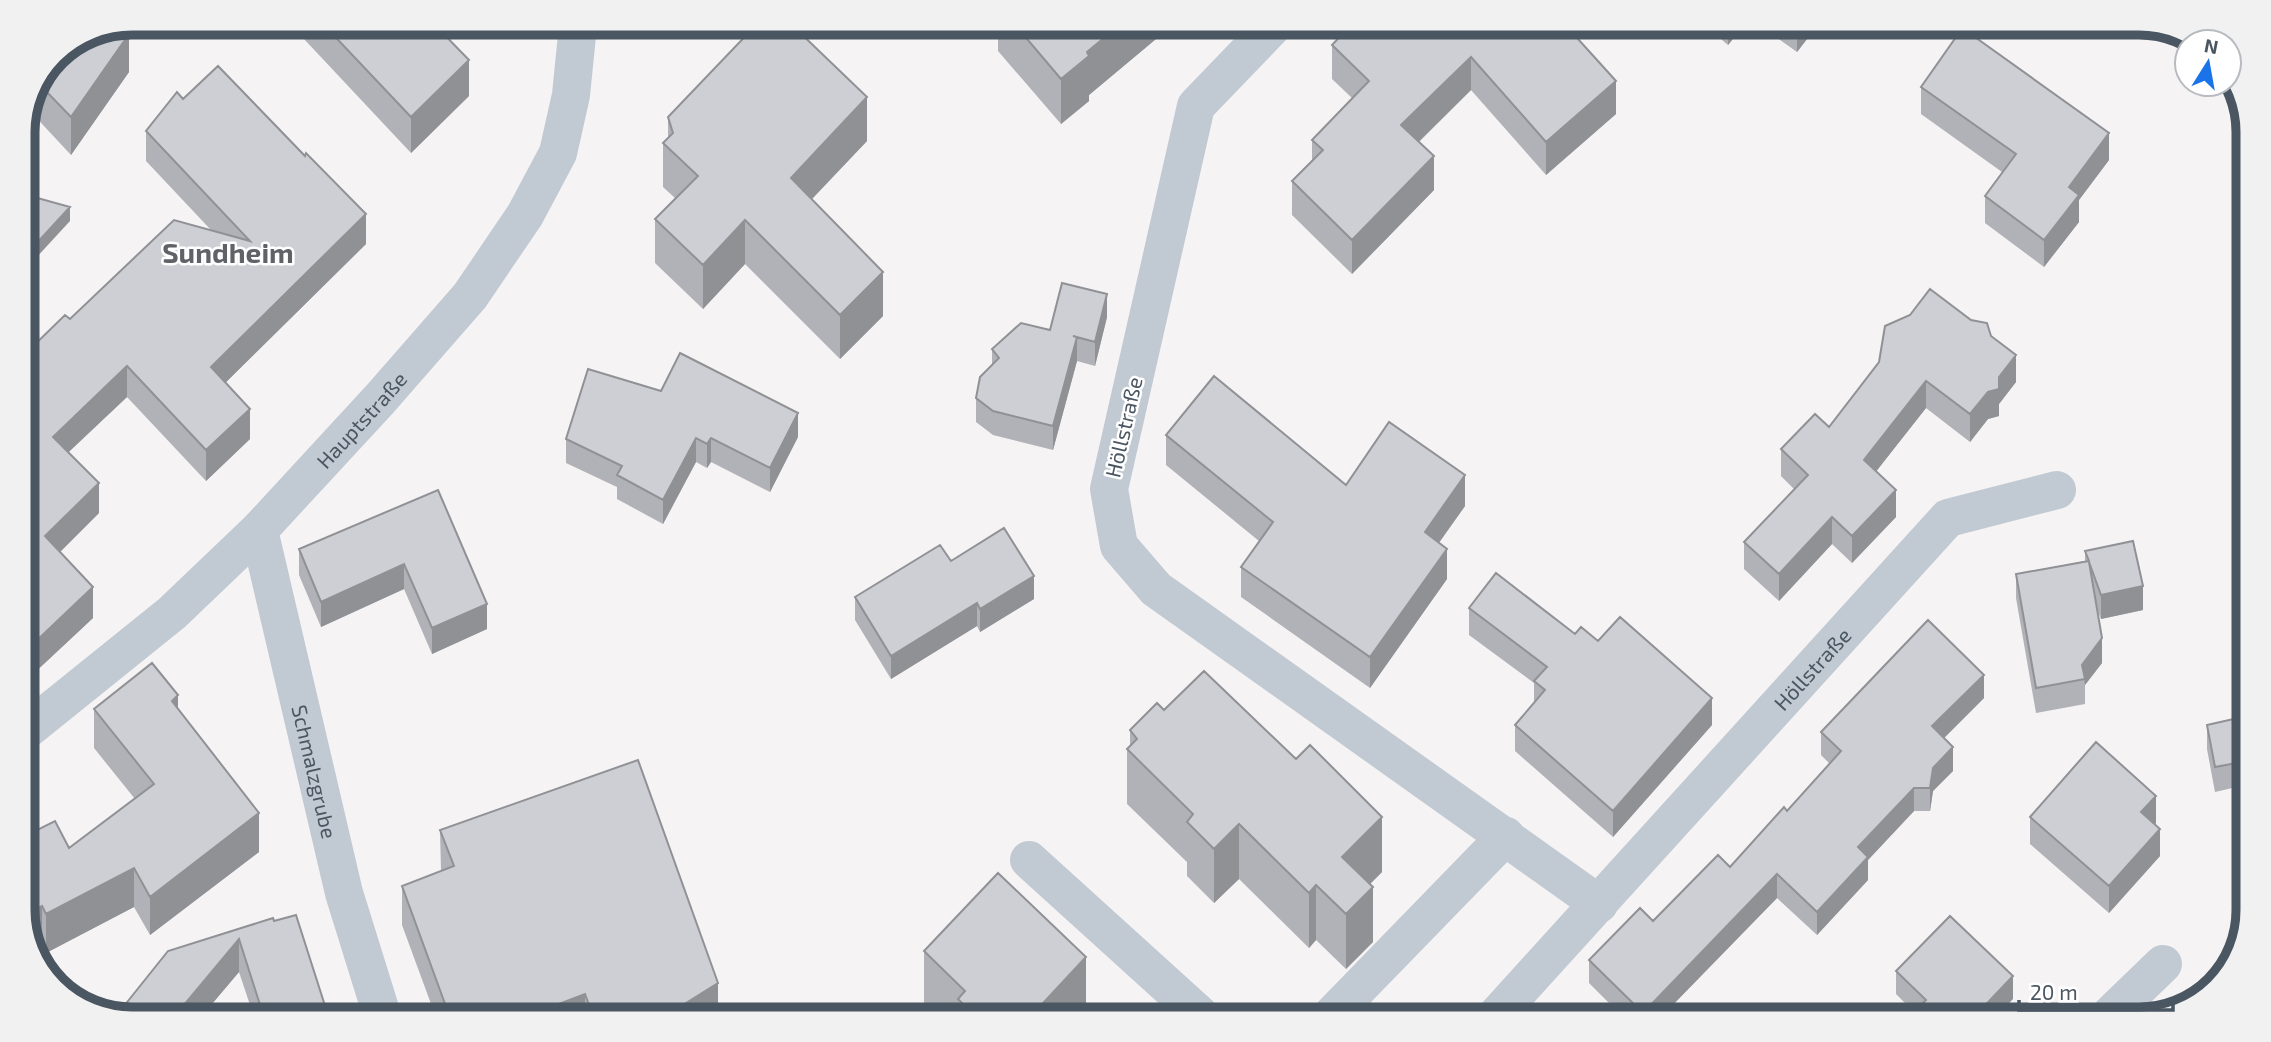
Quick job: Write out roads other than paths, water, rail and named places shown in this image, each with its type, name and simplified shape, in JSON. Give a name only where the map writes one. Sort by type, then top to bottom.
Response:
[{"type":"street","name":"Hauptstraße","points":[[35,723],[172,613],[259,530],[470,296],[525,215],[558,153],[571,94],[577,35]]},
{"type":"street","name":"Höllstraße","points":[[1264,35],[1196,106],[1109,489],[1119,546],[1156,589],[1599,904]]},
{"type":"street","name":"Höllstraße","points":[[1504,1007],[1948,517],[2057,490]]},
{"type":"street","name":"Schmalzgrube","points":[[259,530],[344,893],[379,1007]]},
{"type":"street","points":[[1340,1007],[1506,836]]},
{"type":"street","points":[[1029,860],[1191,1007]]},
{"type":"street","points":[[2118,1007],[2162,964]]},
{"type":"district","name":"Sundheim","points":[[228,252]]}]
